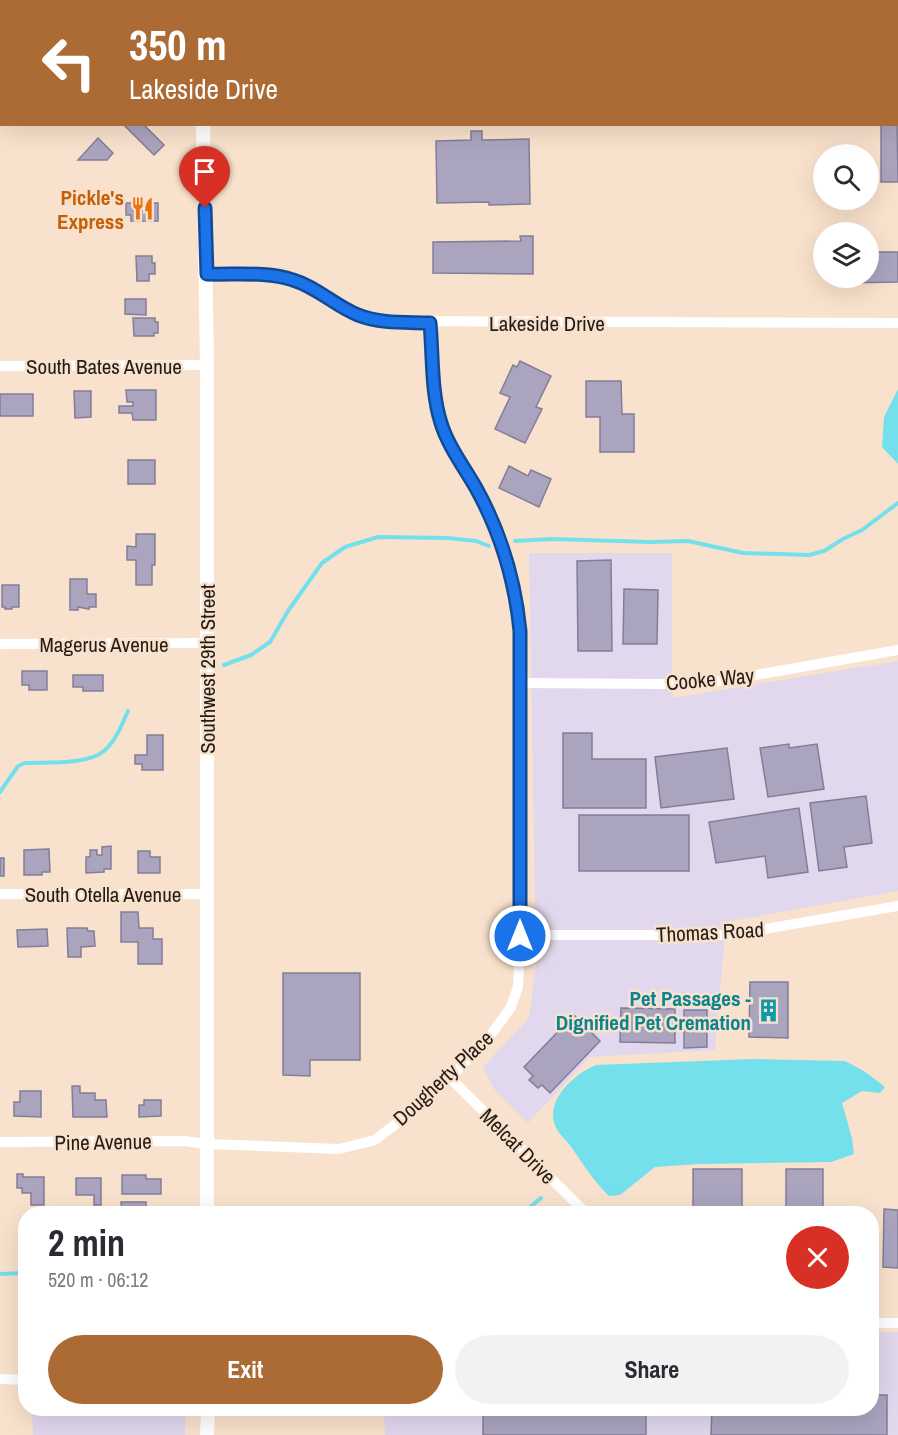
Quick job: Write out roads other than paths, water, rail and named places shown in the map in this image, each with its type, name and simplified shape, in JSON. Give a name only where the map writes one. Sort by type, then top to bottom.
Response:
[{"type":"street","name":"Southwest 29th Street","points":[[203,126],[207,274],[207,1206]]},
{"type":"street","name":"Lakeside Drive","points":[[207,274],[270,275],[294,280],[327,296],[356,314],[381,321],[430,323],[898,323]]},
{"type":"street","name":"Dougherty Place","points":[[207,1144],[339,1149],[375,1140],[450,1078],[490,1036],[511,1007],[518,987],[520,631],[517,596],[494,526],[441,425],[435,398],[430,323]]},
{"type":"street","name":"South Bates Avenue","points":[[0,366],[207,365]]},
{"type":"street","name":"Magerus Avenue","points":[[0,644],[208,643]]},
{"type":"street","name":"Cooke Way","points":[[519,683],[666,684],[721,681],[898,650]]},
{"type":"street","name":"South Otella Avenue","points":[[0,894],[207,894]]},
{"type":"street","name":"Thomas Road","points":[[520,936],[730,934],[898,906]]},
{"type":"street","name":"Melcat Drive","points":[[450,1078],[579,1206]]},
{"type":"street","name":"Pine Avenue","points":[[0,1142],[184,1141],[207,1144]]},
{"type":"street","points":[[879,1323],[898,1323]]},
{"type":"street","points":[[0,1379],[18,1380]]},
{"type":"street","points":[[207,1435],[208,1416]]},
{"type":"water","points":[[898,389],[898,464],[882,447],[884,417]]},
{"type":"water","points":[[754,1059],[845,1061],[864,1071],[885,1087],[880,1093],[862,1091],[842,1103],[854,1154],[831,1162],[655,1167],[620,1195],[609,1196],[593,1178],[555,1125],[554,1106],[564,1088],[580,1074],[596,1065]]},
{"type":"waterway","points":[[515,541],[551,539],[688,541],[743,553],[809,555],[824,551],[862,530],[898,503]]},
{"type":"waterway","points":[[224,665],[251,655],[270,642],[288,611],[322,563],[345,547],[378,537],[448,538],[476,541],[489,546]]},
{"type":"waterway","points":[[0,792],[18,766],[25,763],[78,761],[104,751],[115,737],[128,711]]},
{"type":"waterway","points":[[532,1206],[541,1198]]},
{"type":"waterway","points":[[0,1274],[18,1273]]},
{"type":"place","name":"Pickle's Express","points":[[142,209]]},
{"type":"place","name":"Pet Passages - Dignified Pet Cremation","points":[[769,1010]]}]
